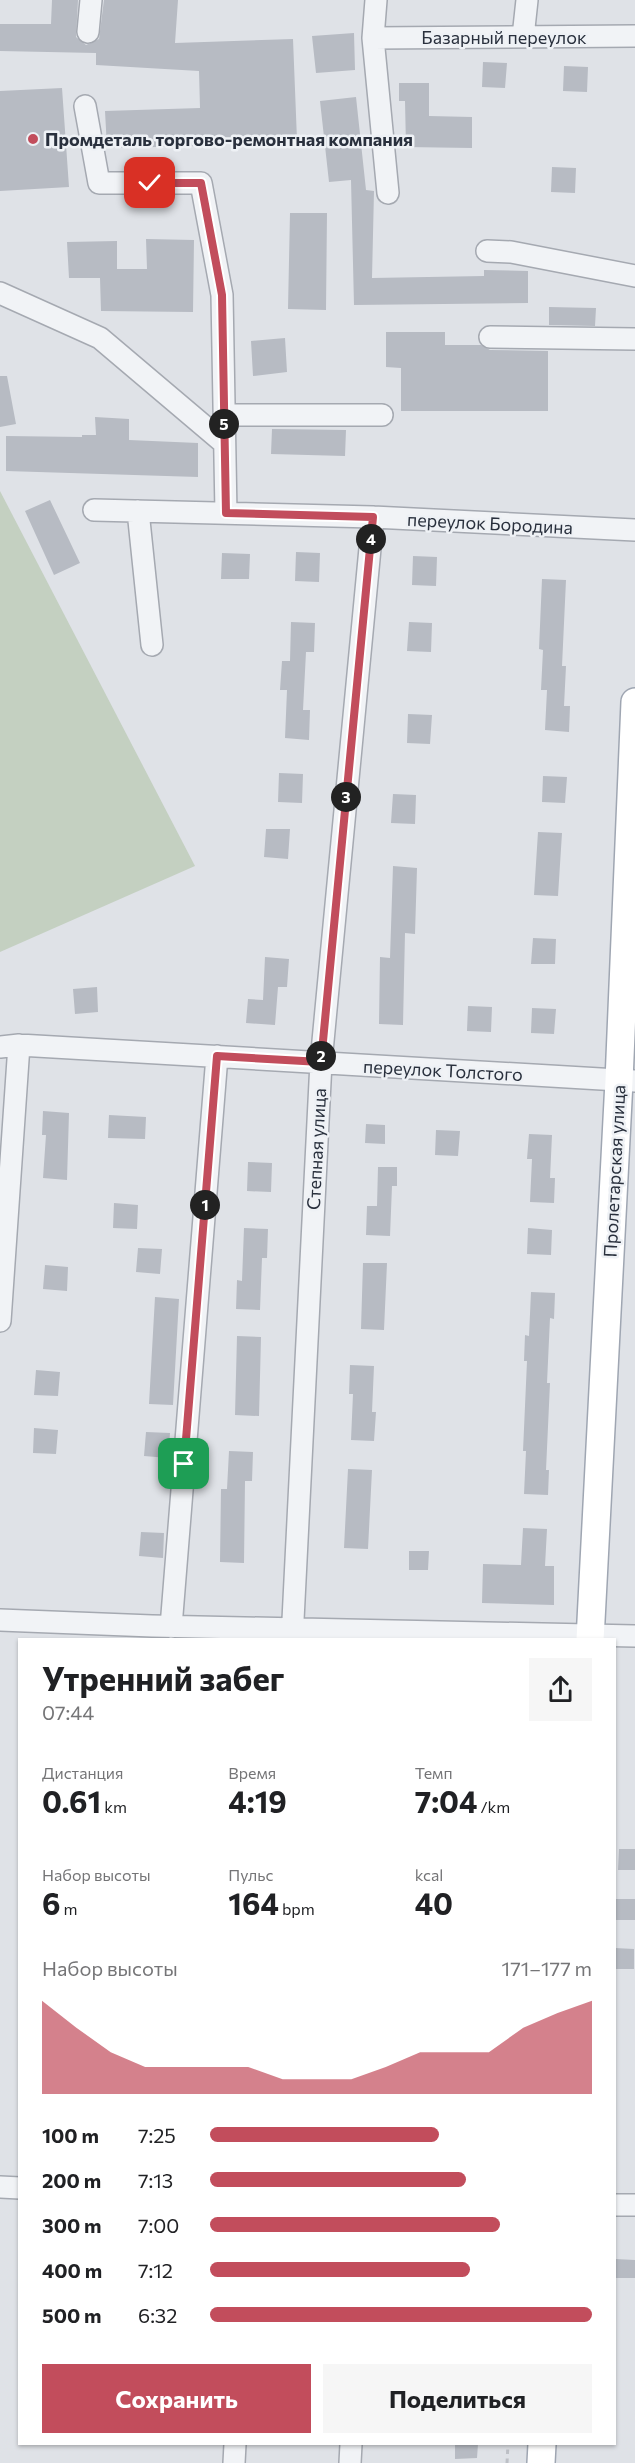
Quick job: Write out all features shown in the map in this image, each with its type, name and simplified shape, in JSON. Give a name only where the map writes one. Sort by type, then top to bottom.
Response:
[{"type":"main road","name":"Пролетарская улица","points":[[590,1637],[627,1081],[635,702]]},
{"type":"main road","points":[[541,2463],[542,2445]]},
{"type":"street","points":[[88,32],[91,0]]},
{"type":"street","points":[[376,0],[373,38],[388,193]]},
{"type":"street","name":"Базарный переулок","points":[[373,38],[525,18],[635,36]]},
{"type":"street","points":[[85,106],[99,183],[201,183],[222,295],[226,513]]},
{"type":"street","points":[[487,251],[511,252],[635,276]]},
{"type":"street","points":[[0,293],[100,338],[224,443]]},
{"type":"street","points":[[490,337],[635,339]]},
{"type":"street","points":[[224,415],[382,415]]},
{"type":"street","name":"переулок Бородина","points":[[94,510],[373,517],[635,530]]},
{"type":"street","points":[[138,511],[152,645]]},
{"type":"street","name":"Степная улица","points":[[292,1634],[321,1062],[373,517]]},
{"type":"street","points":[[0,1321],[9,1046]]},
{"type":"street","name":"переулок Толстого","points":[[9,1046],[627,1081]]},
{"type":"street","points":[[158,1631],[217,1056]]},
{"type":"street","points":[[0,1620],[158,1631],[635,1636]]},
{"type":"street","points":[[0,2187],[18,2188]]},
{"type":"street","points":[[616,2205],[635,2205]]},
{"type":"street","points":[[234,2463],[235,2445]]},
{"type":"street","points":[[350,2463],[351,2445]]},
{"type":"path","points":[[507,2463],[508,2445]]},
{"type":"green space","points":[[0,491],[195,866],[0,952]]},
{"type":"building","points":[[52,0],[78,0],[76,37],[86,45],[99,39],[104,0],[178,0],[175,43],[293,39],[297,140],[202,146],[107,148],[105,111],[200,108],[199,71],[96,65],[96,53],[0,51],[0,24],[51,24]]},
{"type":"building","points":[[354,33],[355,70],[316,73],[312,36]]},
{"type":"building","points":[[483,62],[507,63],[505,88],[482,87]]},
{"type":"building","points":[[564,66],[588,67],[587,92],[563,91]]},
{"type":"building","points":[[399,83],[429,83],[429,116],[472,117],[472,148],[406,147],[405,101],[399,101]]},
{"type":"building","name":"Промдеталь торгово-ремонтная компания","points":[[62,88],[69,187],[0,191],[0,91]]},
{"type":"building","points":[[356,97],[366,190],[374,191],[372,278],[484,276],[484,270],[528,271],[528,303],[354,305],[351,180],[329,182],[320,101]]},
{"type":"building","points":[[552,167],[576,168],[575,193],[551,192]]},
{"type":"building","points":[[290,213],[327,213],[326,310],[288,309]]},
{"type":"building","points":[[146,239],[194,240],[193,312],[101,311],[100,278],[69,278],[67,242],[117,241],[117,269],[147,269]]},
{"type":"building","points":[[549,307],[596,308],[595,326],[549,325]]},
{"type":"building","points":[[386,332],[445,332],[445,345],[481,345],[490,350],[548,351],[548,411],[401,411],[401,368],[386,367]]},
{"type":"building","points":[[285,338],[287,372],[253,376],[251,341]]},
{"type":"building","points":[[0,376],[7,376],[16,424],[0,427]]},
{"type":"building","points":[[95,417],[129,419],[129,440],[198,443],[198,477],[6,471],[6,436],[82,437],[82,435],[96,435]]},
{"type":"building","points":[[272,429],[346,430],[345,456],[271,454]]},
{"type":"building","points":[[50,500],[80,563],[54,575],[25,511]]},
{"type":"building","points":[[296,552],[320,553],[319,582],[295,581]]},
{"type":"building","points":[[222,553],[250,554],[249,579],[221,579]]},
{"type":"building","points":[[413,556],[437,557],[436,586],[412,585]]},
{"type":"building","points":[[542,579],[566,580],[562,666],[566,666],[564,706],[570,706],[569,732],[545,730],[547,690],[541,690],[543,650],[539,649]]},
{"type":"building","points":[[291,622],[315,623],[314,652],[306,652],[303,710],[310,710],[309,740],[285,738],[287,690],[280,690],[282,661],[290,661]]},
{"type":"building","points":[[409,622],[432,623],[431,652],[407,651]]},
{"type":"building","points":[[408,714],[432,715],[430,744],[407,743]]},
{"type":"building","points":[[279,773],[303,774],[302,803],[278,802]]},
{"type":"building","points":[[543,776],[567,777],[565,803],[542,802]]},
{"type":"building","points":[[393,794],[416,795],[415,824],[391,823]]},
{"type":"building","points":[[266,829],[290,829],[288,859],[264,857]]},
{"type":"building","points":[[538,832],[562,833],[558,896],[534,895]]},
{"type":"building","points":[[393,866],[417,868],[415,934],[405,933],[403,1025],[379,1024],[380,957],[390,958]]},
{"type":"building","points":[[533,938],[556,939],[555,964],[531,964]]},
{"type":"building","points":[[265,957],[289,959],[287,987],[278,987],[275,1025],[246,1023],[248,999],[263,1000]]},
{"type":"building","points":[[97,987],[98,1012],[75,1014],[73,989]]},
{"type":"building","points":[[468,1006],[492,1007],[491,1032],[467,1031]]},
{"type":"building","points":[[532,1008],[556,1009],[554,1034],[531,1033]]},
{"type":"building","points":[[43,1111],[69,1113],[67,1180],[43,1178],[46,1135],[42,1135]]},
{"type":"building","points":[[109,1115],[146,1117],[145,1139],[108,1138]]},
{"type":"building","points":[[366,1124],[385,1125],[385,1144],[365,1143]]},
{"type":"building","points":[[436,1130],[460,1131],[458,1156],[435,1155]]},
{"type":"building","points":[[529,1134],[552,1135],[550,1178],[555,1178],[554,1203],[530,1202],[532,1159],[527,1159]]},
{"type":"building","points":[[248,1162],[272,1163],[271,1192],[247,1191]]},
{"type":"building","points":[[378,1167],[397,1167],[397,1186],[392,1186],[390,1236],[366,1235],[367,1206],[377,1206]]},
{"type":"building","points":[[114,1203],[138,1205],[137,1229],[113,1228]]},
{"type":"building","points":[[244,1228],[268,1229],[267,1258],[262,1258],[260,1310],[236,1309],[237,1280],[242,1281]]},
{"type":"building","points":[[528,1228],[552,1230],[551,1255],[527,1254]]},
{"type":"building","points":[[138,1248],[162,1249],[160,1274],[136,1272]]},
{"type":"building","points":[[363,1263],[387,1263],[384,1330],[361,1329]]},
{"type":"building","points":[[45,1265],[68,1267],[67,1291],[43,1289]]},
{"type":"building","points":[[531,1292],[555,1293],[554,1319],[550,1318],[547,1383],[550,1383],[546,1470],[549,1470],[548,1495],[524,1494],[526,1451],[523,1451],[527,1361],[524,1361],[525,1335],[529,1336]]},
{"type":"building","points":[[155,1297],[179,1299],[173,1405],[149,1404]]},
{"type":"building","points":[[237,1336],[261,1337],[259,1416],[235,1415]]},
{"type":"building","points":[[350,1365],[374,1366],[372,1412],[376,1412],[374,1441],[351,1440],[353,1394],[349,1394]]},
{"type":"building","points":[[36,1370],[60,1372],[58,1396],[34,1395]]},
{"type":"building","points":[[34,1428],[58,1430],[56,1454],[33,1453]]},
{"type":"building","points":[[146,1432],[170,1433],[168,1458],[144,1456]]},
{"type":"building","points":[[229,1451],[253,1452],[252,1481],[245,1481],[244,1563],[220,1562],[221,1489],[227,1489]]},
{"type":"building","points":[[348,1469],[372,1470],[368,1549],[344,1548]]},
{"type":"building","points":[[523,1528],[547,1529],[545,1566],[554,1566],[554,1605],[482,1603],[483,1564],[521,1565]]},
{"type":"building","points":[[141,1532],[164,1533],[163,1558],[139,1556]]},
{"type":"building","points":[[409,1551],[429,1551],[428,1570],[409,1570]]},
{"type":"building","points":[[619,1849],[635,1849],[635,1870],[618,1870]]},
{"type":"building","points":[[616,1899],[635,1899],[635,1920],[616,1920]]},
{"type":"building","points":[[616,1948],[634,1949],[634,1969],[616,1969]]},
{"type":"building","points":[[616,2259],[635,2260],[635,2278],[616,2278]]},
{"type":"building","points":[[455,2445],[478,2445],[477,2458],[455,2459]]},
{"type":"place","name":"Промдеталь торгово-ремонтная компания","points":[[33,139]]},
{"type":"route","points":[[150,183],[201,183],[222,295],[226,513],[373,517],[321,1062],[217,1056],[184,1464]]}]
